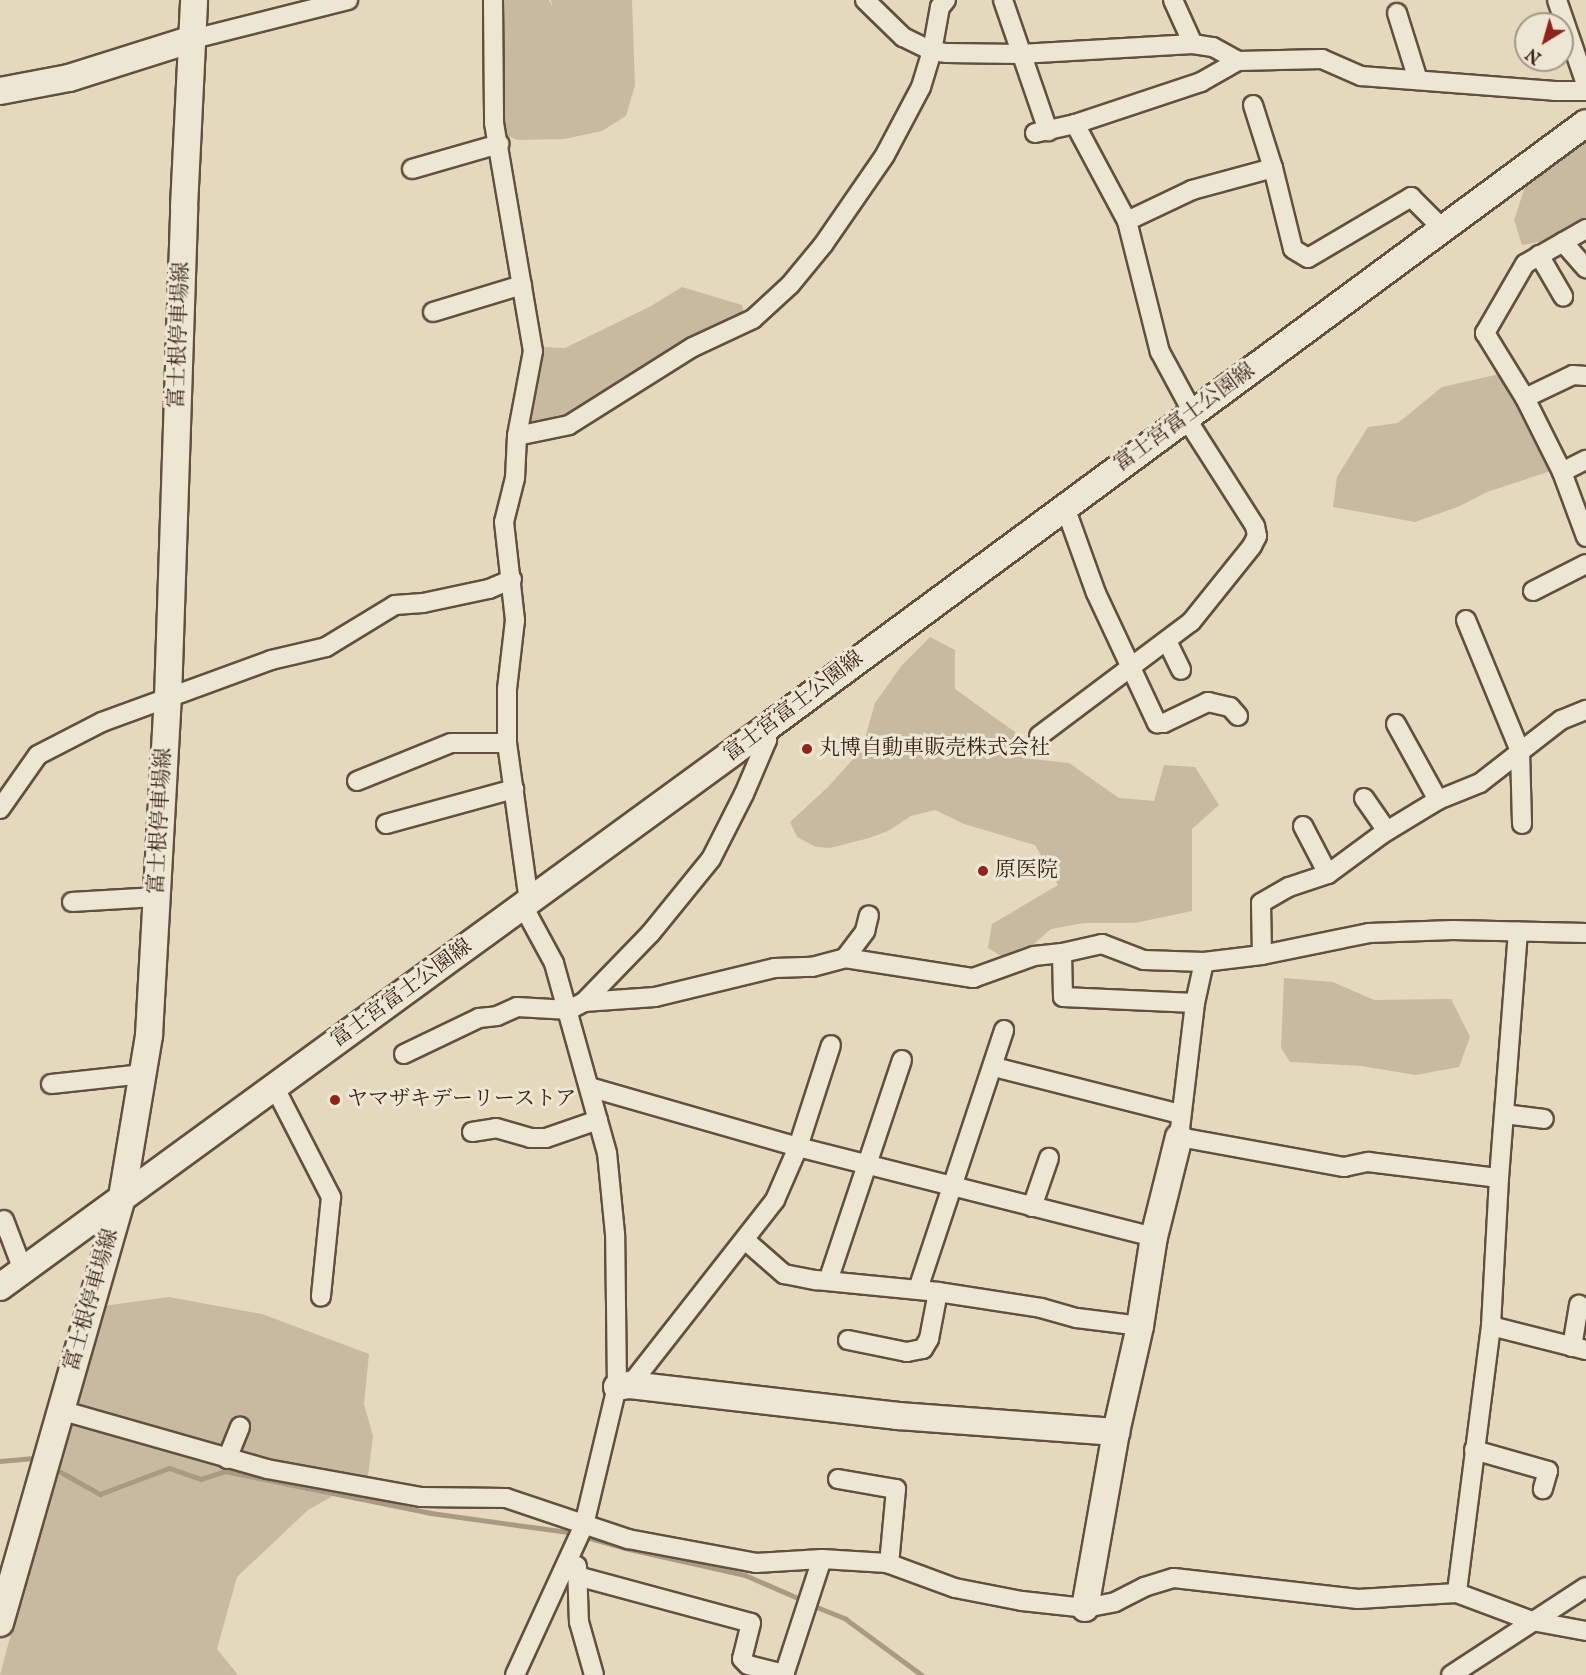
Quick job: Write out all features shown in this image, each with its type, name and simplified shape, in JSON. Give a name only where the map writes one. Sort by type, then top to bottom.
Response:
[{"type":"main road","name":"富士根停車場線","points":[[0,1623],[122,1197],[149,1035],[168,698],[184,207],[194,0]]},
{"type":"main road","points":[[0,91],[69,78],[193,39]]},
{"type":"main road","name":"富士宮富士公園線","points":[[0,1287],[765,729],[1586,123]]},
{"type":"main road","points":[[1084,1608],[1116,1432],[1140,1326],[1154,1237],[1179,1126]]},
{"type":"main road","points":[[623,1386],[898,1416],[1116,1432]]},
{"type":"street","points":[[193,39],[348,0]]},
{"type":"street","points":[[493,0],[494,123],[533,351],[517,436],[515,478],[504,522],[515,620],[507,689],[507,743],[526,903],[576,1006],[589,1086],[607,1153],[615,1234],[623,1386],[580,1532],[515,1675]]},
{"type":"street","points":[[865,0],[903,37],[932,51],[1020,54],[1193,44],[1213,47],[1238,61]]},
{"type":"street","points":[[517,436],[570,425],[693,347],[753,319],[790,285],[823,244],[885,155],[921,87],[932,51],[940,8],[946,0]]},
{"type":"street","points":[[1003,0],[1042,132],[1075,124],[1201,82],[1238,61],[1322,59],[1361,76],[1554,91],[1586,91]]},
{"type":"street","points":[[1173,0],[1193,44]]},
{"type":"street","points":[[1557,0],[1586,84]]},
{"type":"street","points":[[1397,13],[1418,80]]},
{"type":"street","points":[[1253,105],[1273,168],[1293,249],[1308,258],[1411,197],[1443,229]]},
{"type":"street","points":[[1040,736],[1191,622],[1252,546],[1257,536],[1256,526],[1190,415],[1160,352],[1127,221],[1075,124]]},
{"type":"street","points":[[412,169],[499,144]]},
{"type":"street","points":[[1127,221],[1192,190],[1273,168]]},
{"type":"street","points":[[1586,229],[1525,264],[1485,333],[1525,398],[1562,472],[1586,537]]},
{"type":"street","points":[[1563,242],[1586,268]]},
{"type":"street","points":[[1539,255],[1563,296]]},
{"type":"street","points":[[433,312],[522,285]]},
{"type":"street","points":[[1525,398],[1573,375],[1586,376]]},
{"type":"street","points":[[1562,472],[1586,460]]},
{"type":"street","points":[[1065,507],[1071,518],[1088,575],[1129,668],[1157,723],[1164,723],[1208,702],[1230,707],[1238,716]]},
{"type":"street","points":[[1533,591],[1586,564]]},
{"type":"street","points":[[0,809],[38,755],[102,722],[271,660],[326,647],[395,605],[423,603],[489,589],[512,579]]},
{"type":"street","points":[[1466,620],[1520,751],[1522,824]]},
{"type":"street","points":[[1167,641],[1181,670]]},
{"type":"street","points":[[1262,955],[1261,903],[1288,887],[1328,874],[1387,831],[1438,800],[1480,783],[1561,720],[1586,710]]},
{"type":"street","points":[[1396,724],[1438,800]]},
{"type":"street","points":[[576,1006],[651,934],[711,859],[744,794],[766,740],[765,729]]},
{"type":"street","points":[[357,781],[451,742],[507,743]]},
{"type":"street","points":[[386,824],[514,789]]},
{"type":"street","points":[[1364,798],[1387,831]]},
{"type":"street","points":[[1303,826],[1328,874]]},
{"type":"street","points":[[72,902],[156,897]]},
{"type":"street","points":[[845,958],[865,931],[869,915]]},
{"type":"street","points":[[1457,1593],[1491,1326],[1499,1178],[1518,932]]},
{"type":"street","points":[[404,1054],[480,1018],[497,1016],[517,1007],[576,1006],[655,997],[775,968],[812,967],[845,958],[973,978],[1034,956],[1062,953],[1102,944],[1144,960],[1204,962],[1262,955],[1369,933],[1586,933]]},
{"type":"street","points":[[1062,953],[1063,997],[1195,1004]]},
{"type":"street","points":[[1179,1126],[1195,1004],[1204,962]]},
{"type":"street","points":[[918,1289],[1005,1030]]},
{"type":"street","points":[[623,1386],[745,1240],[775,1200],[798,1147],[831,1045]]},
{"type":"street","points":[[828,1281],[902,1060]]},
{"type":"street","points":[[994,1066],[1179,1126],[1344,1167],[1368,1162],[1499,1178]]},
{"type":"street","points":[[51,1084],[143,1074]]},
{"type":"street","points":[[589,1086],[798,1147],[1154,1237]]},
{"type":"street","points":[[275,1088],[331,1197],[321,1296]]},
{"type":"street","points":[[1504,1114],[1544,1119]]},
{"type":"street","points":[[472,1132],[496,1128],[530,1138],[546,1138],[598,1120]]},
{"type":"street","points":[[1032,1207],[1050,1158]]},
{"type":"street","points":[[4,1220],[23,1270]]},
{"type":"street","points":[[745,1240],[784,1274],[828,1281],[918,1289],[1041,1308],[1077,1318],[1140,1326]]},
{"type":"street","points":[[848,1340],[907,1352],[923,1349],[929,1339],[938,1292]]},
{"type":"street","points":[[1491,1326],[1579,1348],[1579,1305]]},
{"type":"street","points":[[60,1410],[267,1469],[421,1497],[506,1498],[580,1532],[756,1563],[822,1559],[889,1564],[955,1588],[1022,1601],[1084,1608],[1115,1602],[1144,1587],[1174,1578],[1358,1599],[1457,1593],[1532,1621],[1586,1631]]},
{"type":"street","points":[[227,1459],[240,1426]]},
{"type":"street","points":[[1474,1450],[1548,1471],[1543,1489]]},
{"type":"street","points":[[838,1479],[897,1489],[889,1564]]},
{"type":"street","points":[[580,1532],[577,1576],[579,1622],[594,1675]]},
{"type":"street","points":[[577,1576],[751,1623],[742,1659],[748,1665],[784,1674],[822,1559]]},
{"type":"street","points":[[1451,1675],[1586,1587]]},
{"type":"shaded area","points":[[496,0],[549,0],[552,6],[551,0],[632,0],[635,85],[626,116],[602,131],[564,139],[517,140],[501,132]]},
{"type":"shaded area","points":[[1586,142],[1586,222],[1549,240],[1522,245],[1514,220],[1527,181]]},
{"type":"shaded area","points":[[682,287],[742,305],[745,318],[562,419],[527,426],[540,347],[565,348],[651,306]]},
{"type":"shaded area","points":[[1504,373],[1554,470],[1487,492],[1460,506],[1415,522],[1333,507],[1337,477],[1368,427],[1398,423],[1442,387]]},
{"type":"shaded area","points":[[930,637],[955,650],[955,689],[1026,740],[1022,758],[1069,763],[1119,798],[1154,801],[1164,765],[1195,767],[1219,805],[1192,829],[1192,911],[1135,923],[1084,923],[1051,929],[1012,963],[988,948],[992,924],[1058,885],[1035,845],[964,824],[935,810],[911,816],[888,831],[869,838],[830,848],[816,847],[797,837],[790,822],[828,787],[862,749],[875,703],[902,665]]},
{"type":"shaded area","points":[[1284,978],[1333,982],[1374,1000],[1451,999],[1470,1037],[1459,1067],[1416,1075],[1361,1066],[1290,1062],[1281,1048]]},
{"type":"shaded area","points":[[169,1297],[262,1314],[369,1354],[364,1404],[373,1436],[368,1476],[308,1510],[237,1577],[217,1649],[238,1675],[0,1675],[50,1489],[96,1341],[103,1306]]},
{"type":"waterway","points":[[0,1461],[34,1458]]},
{"type":"waterway","points":[[61,1472],[100,1494],[169,1468],[201,1479],[225,1471],[431,1513],[576,1533]]},
{"type":"waterway","points":[[583,1536],[625,1548],[745,1575],[805,1601]]},
{"type":"waterway","points":[[812,1605],[846,1619],[922,1675]]},
{"type":"place","name":"丸博自動車販売株式会社","points":[[807,749]]},
{"type":"place","name":"原医院","points":[[983,871]]},
{"type":"place","name":"ヤマザキデーリーストア","points":[[335,1100]]}]
